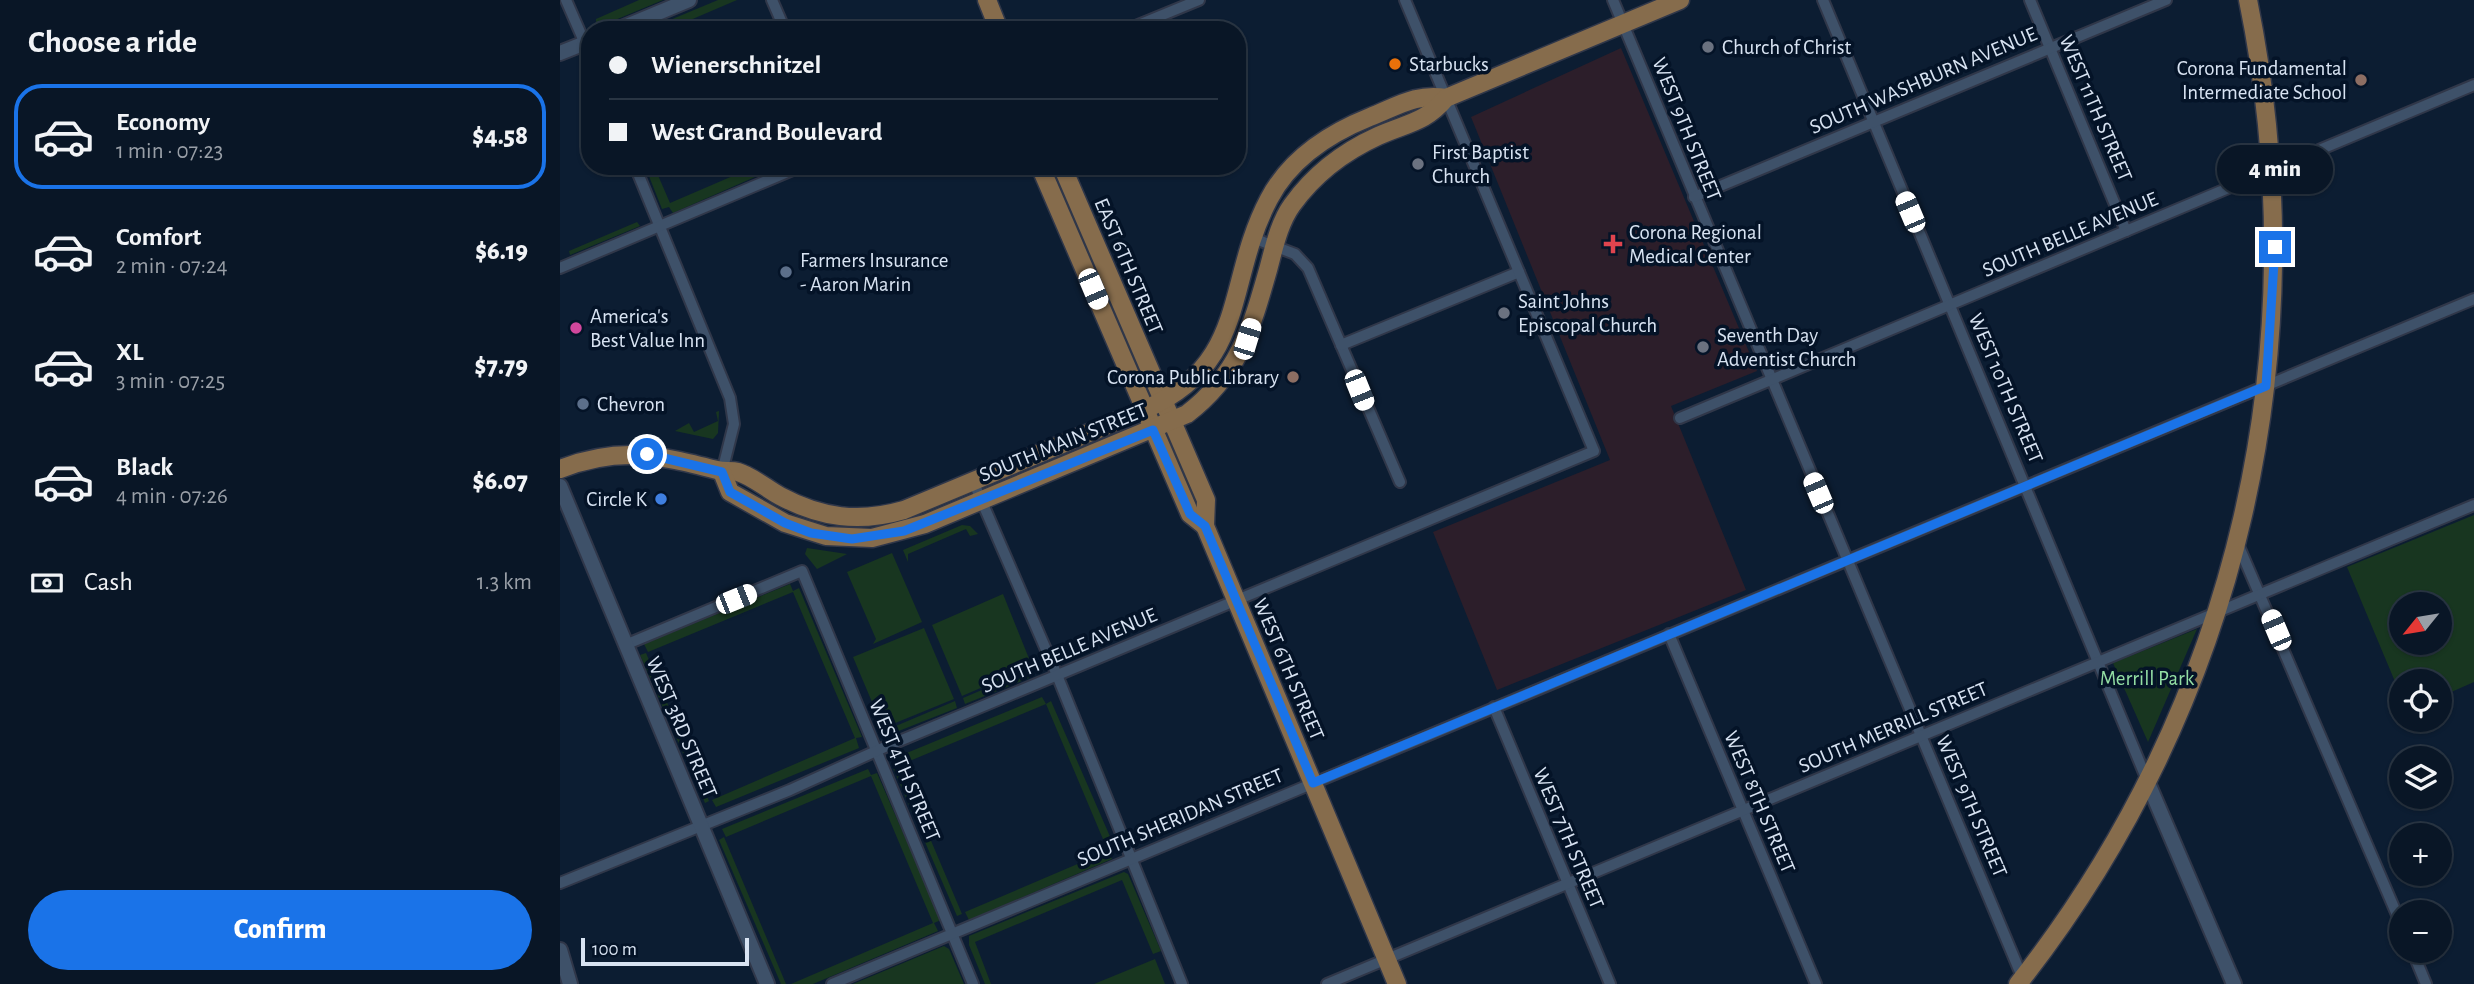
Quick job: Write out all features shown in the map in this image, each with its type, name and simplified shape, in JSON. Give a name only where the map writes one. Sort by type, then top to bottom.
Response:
[{"type":"main road","points":[[987,0],[995,21]]},
{"type":"main road","name":"SOUTH MAIN STREET","points":[[722,472],[730,492],[785,523],[811,533],[841,539],[872,538],[904,531],[1153,430],[1210,397],[1234,365],[1247,339],[1289,208],[1307,185],[1338,156],[1432,114],[1446,97],[1680,0]]},
{"type":"main road","points":[[2022,982],[2095,876],[2148,783],[2173,727],[2216,614],[2238,542],[2253,474],[2266,386],[2274,277],[2272,169],[2263,85],[2248,0]]},
{"type":"main road","name":"SOUTH MAIN STREET","points":[[560,469],[603,457],[647,454],[722,472],[739,472],[782,497],[826,516],[852,518],[904,510],[1144,410],[1162,402],[1194,380],[1214,354],[1235,304],[1254,238],[1270,196],[1290,170],[1325,137],[1426,95],[1446,97]]},
{"type":"main road","name":"EAST 6TH STREET","points":[[1044,175],[1153,430]]},
{"type":"main road","name":"EAST 6TH STREET","points":[[1066,175],[1171,421]]},
{"type":"main road","name":"WEST 6TH STREET","points":[[1171,421],[1206,500],[1205,526],[1235,601],[1397,984]]},
{"type":"main road","name":"WEST 6TH STREET","points":[[1153,430],[1190,514],[1205,526]]},
{"type":"street","points":[[566,0],[581,31]]},
{"type":"street","points":[[639,21],[689,0]]},
{"type":"street","points":[[772,0],[781,21]]},
{"type":"street","points":[[1148,21],[1199,0]]},
{"type":"street","points":[[1341,345],[1519,272],[1405,0]]},
{"type":"street","name":"WEST 9TH STREET","points":[[1614,0],[2022,982]]},
{"type":"street","name":"WEST 10TH STREET","points":[[1823,0],[2234,984]]},
{"type":"street","name":"WEST 11TH STREET","points":[[2030,0],[2126,231]]},
{"type":"street","name":"SOUTH WASHBURN AVENUE","points":[[1694,197],[2166,0]]},
{"type":"street","points":[[560,53],[581,48]]},
{"type":"street","name":"SOUTH BELLE AVENUE","points":[[1680,418],[2474,85]]},
{"type":"street","points":[[639,175],[732,405],[732,439],[722,472]]},
{"type":"street","points":[[560,268],[658,221],[778,175]]},
{"type":"street","points":[[1254,238],[1295,254],[1308,268],[1400,482]]},
{"type":"street","name":"SOUTH BELLE AVENUE","points":[[560,883],[702,827],[876,751],[1594,451],[1519,272]]},
{"type":"street","name":"SOUTH SHERIDAN STREET","points":[[832,984],[2474,299]]},
{"type":"street","points":[[973,481],[1057,675],[1182,984]]},
{"type":"street","name":"WEST 3RD STREET","points":[[560,486],[767,984]]},
{"type":"street","name":"SOUTH MERRILL STREET","points":[[1327,984],[2474,505]]},
{"type":"street","points":[[2238,542],[2391,900]]},
{"type":"street","name":"WEST 4TH STREET","points":[[625,645],[802,571],[973,984]]},
{"type":"street","name":"WEST 8TH STREET","points":[[1670,634],[1816,984]]},
{"type":"street","name":"WEST 7TH STREET","points":[[1494,707],[1610,984]]},
{"type":"street","points":[[560,950],[570,984]]},
{"type":"street","points":[[2417,963],[2426,984]]},
{"type":"shaded area","name":"Corona Regional Medical Center","points":[[1621,48],[1757,371],[1671,406],[1746,590],[1497,690],[1433,532],[1610,460],[1471,117]]},
{"type":"green space","points":[[639,0],[663,0],[613,21],[596,19]]},
{"type":"green space","points":[[718,0],[737,0],[688,21],[668,21]]},
{"type":"green space","points":[[649,175],[658,175],[670,203],[735,175],[760,175],[673,213],[669,207],[662,209]]},
{"type":"green space","points":[[637,222],[640,226],[570,255],[569,251]]},
{"type":"green space","points":[[719,411],[718,433],[713,439],[675,431],[689,423],[694,432],[718,421],[716,412]]},
{"type":"green space","points":[[2474,515],[2474,682],[2452,692],[2452,669],[2390,669],[2347,567]]},
{"type":"green space","points":[[962,525],[970,526],[978,534],[970,536],[966,529],[908,554],[908,562],[903,550]]},
{"type":"green space","points":[[807,548],[847,554],[817,569],[805,554]]},
{"type":"green space","points":[[892,553],[922,622],[873,644],[876,639],[847,572]]},
{"type":"green space","points":[[790,584],[793,591],[799,588],[862,737],[856,738],[859,748],[716,807],[712,800],[855,738],[793,592],[648,652],[644,644]]},
{"type":"green space","points":[[1003,594],[1032,666],[962,696],[932,625]]},
{"type":"green space","points":[[924,628],[954,699],[883,728],[853,657]]},
{"type":"green space","name":"Merrill Park","points":[[2197,629],[2148,742],[2113,663]]},
{"type":"green space","points":[[646,653],[709,801],[705,803],[640,655]]},
{"type":"green space","points":[[1029,670],[1034,673],[1029,678],[965,704],[963,698]]},
{"type":"green space","points":[[1042,697],[1046,704],[900,765],[897,757]]},
{"type":"green space","points":[[955,701],[957,708],[886,736],[884,731]]},
{"type":"green space","points":[[1051,701],[1115,848],[1108,851],[1046,704]]},
{"type":"green space","points":[[899,765],[962,914],[957,916],[893,768]]},
{"type":"green space","points":[[868,769],[871,775],[877,773],[941,920],[934,923],[938,931],[813,984],[791,984],[933,923],[871,776],[726,837],[722,829]]},
{"type":"green space","points":[[724,837],[786,984],[781,984],[719,840]]},
{"type":"green space","points":[[1108,851],[1112,859],[969,920],[965,912]]},
{"type":"green space","points":[[1124,872],[1128,874],[1161,951],[1153,954],[1122,880],[975,942],[991,984],[985,984],[969,945],[969,936]]},
{"type":"green space","points":[[944,946],[949,949],[964,984],[853,984]]},
{"type":"green space","points":[[1155,959],[1165,984],[1094,984]]},
{"type":"place","name":"Church of Christ","points":[[1708,47]]},
{"type":"place","name":"Starbucks","points":[[1395,64]]},
{"type":"place","name":"Corona Fundamental Intermediate School","points":[[2361,80]]},
{"type":"place","name":"First Baptist Church","points":[[1418,164]]},
{"type":"place","name":"Corona Regional Medical Center","points":[[1613,244]]},
{"type":"place","name":"Farmers Insurance - Aaron Marin","points":[[786,272]]},
{"type":"place","name":"Saint Johns Episcopal Church","points":[[1504,313]]},
{"type":"place","name":"America's Best Value Inn","points":[[576,328]]},
{"type":"place","name":"Seventh Day Adventist Church","points":[[1703,347]]},
{"type":"place","name":"Corona Public Library","points":[[1293,377]]},
{"type":"place","name":"Chevron","points":[[583,404]]},
{"type":"place","name":"Circle K","points":[[661,499]]},
{"type":"route","points":[[647,454],[661,455],[722,472],[730,492],[799,529],[841,539],[862,539],[886,536],[925,524],[1153,430],[1190,514],[1205,526],[1313,783],[2266,386],[2273,317],[2275,247]]}]
